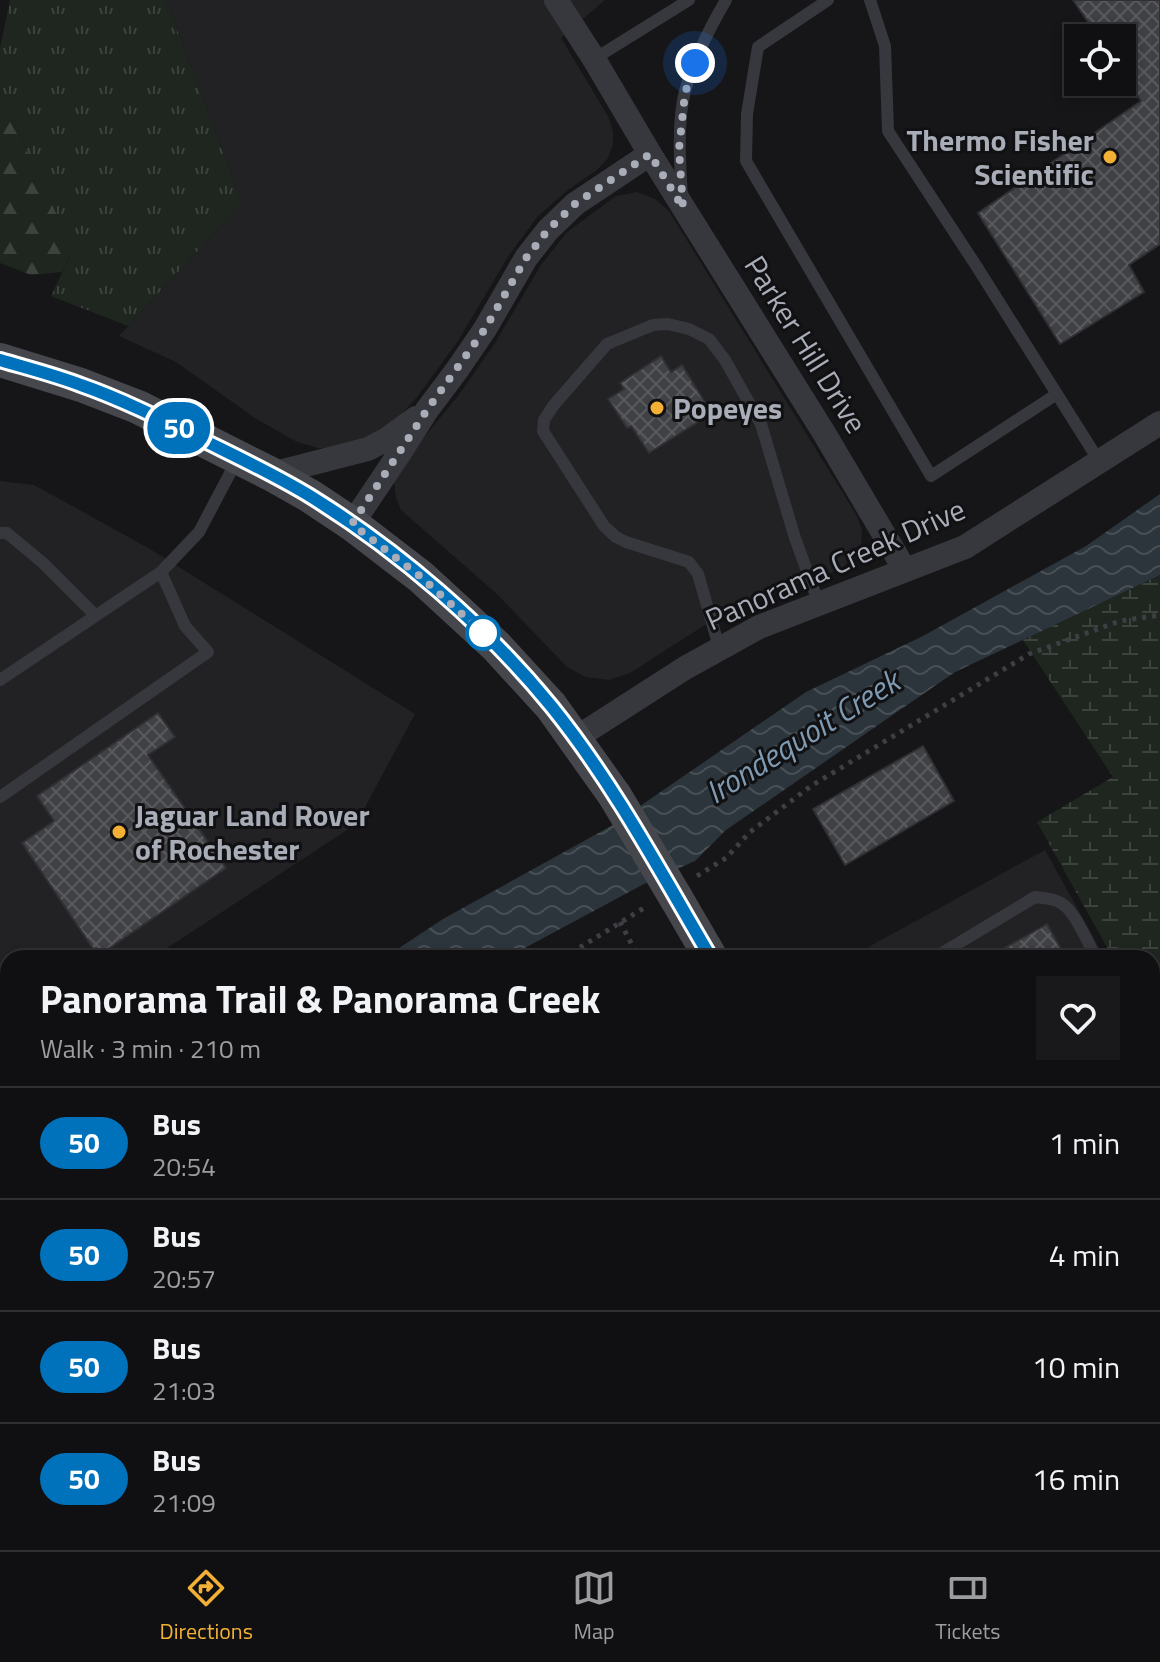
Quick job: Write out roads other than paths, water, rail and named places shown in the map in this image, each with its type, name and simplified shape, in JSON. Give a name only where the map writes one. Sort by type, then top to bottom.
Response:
[{"type":"main road","points":[[0,360],[81,385],[138,407],[271,474],[352,524],[421,577],[496,646],[576,738],[615,796],[706,950]]},
{"type":"street","name":"Parker Hill Drive","points":[[556,0],[824,433],[905,570]]},
{"type":"street","points":[[352,524],[485,329],[526,258],[548,230],[575,204],[650,154]]},
{"type":"street","points":[[271,474],[368,449],[427,410]]},
{"type":"street","name":"Panorama Creek Drive","points":[[576,738],[719,647],[759,627],[965,547],[1160,423]]},
{"type":"lane","points":[[594,59],[689,0]]},
{"type":"lane","points":[[683,208],[679,149],[685,93],[706,34],[726,0]]},
{"type":"lane","points":[[828,0],[758,47],[747,114],[746,161],[931,476],[1057,394]]},
{"type":"lane","points":[[870,0],[885,46],[888,131],[1099,461]]},
{"type":"lane","points":[[719,647],[698,574],[689,562],[616,537],[604,526],[543,431],[544,420],[553,406],[607,344],[653,325],[668,324],[689,329],[709,339],[725,360],[761,424],[795,538],[819,604]]},
{"type":"lane","points":[[0,680],[161,572],[199,532],[238,457]]},
{"type":"lane","points":[[0,533],[7,533],[43,563],[96,616]]},
{"type":"lane","points":[[0,797],[208,652],[185,626],[161,572]]},
{"type":"lane","points":[[947,950],[1035,897],[1050,898],[1064,904],[1092,950]]},
{"type":"water","name":"Irondequoit Creek","points":[[1160,494],[1160,575],[955,672],[726,830],[695,861],[644,884],[521,950],[396,950],[443,919],[611,826],[806,692],[923,636],[1086,546]]},
{"type":"place","name":"Thermo Fisher Scientific","points":[[1110,157]]},
{"type":"place","name":"Popeyes","points":[[657,408]]},
{"type":"place","name":"Jaguar Land Rover of Rochester","points":[[119,832]]}]
